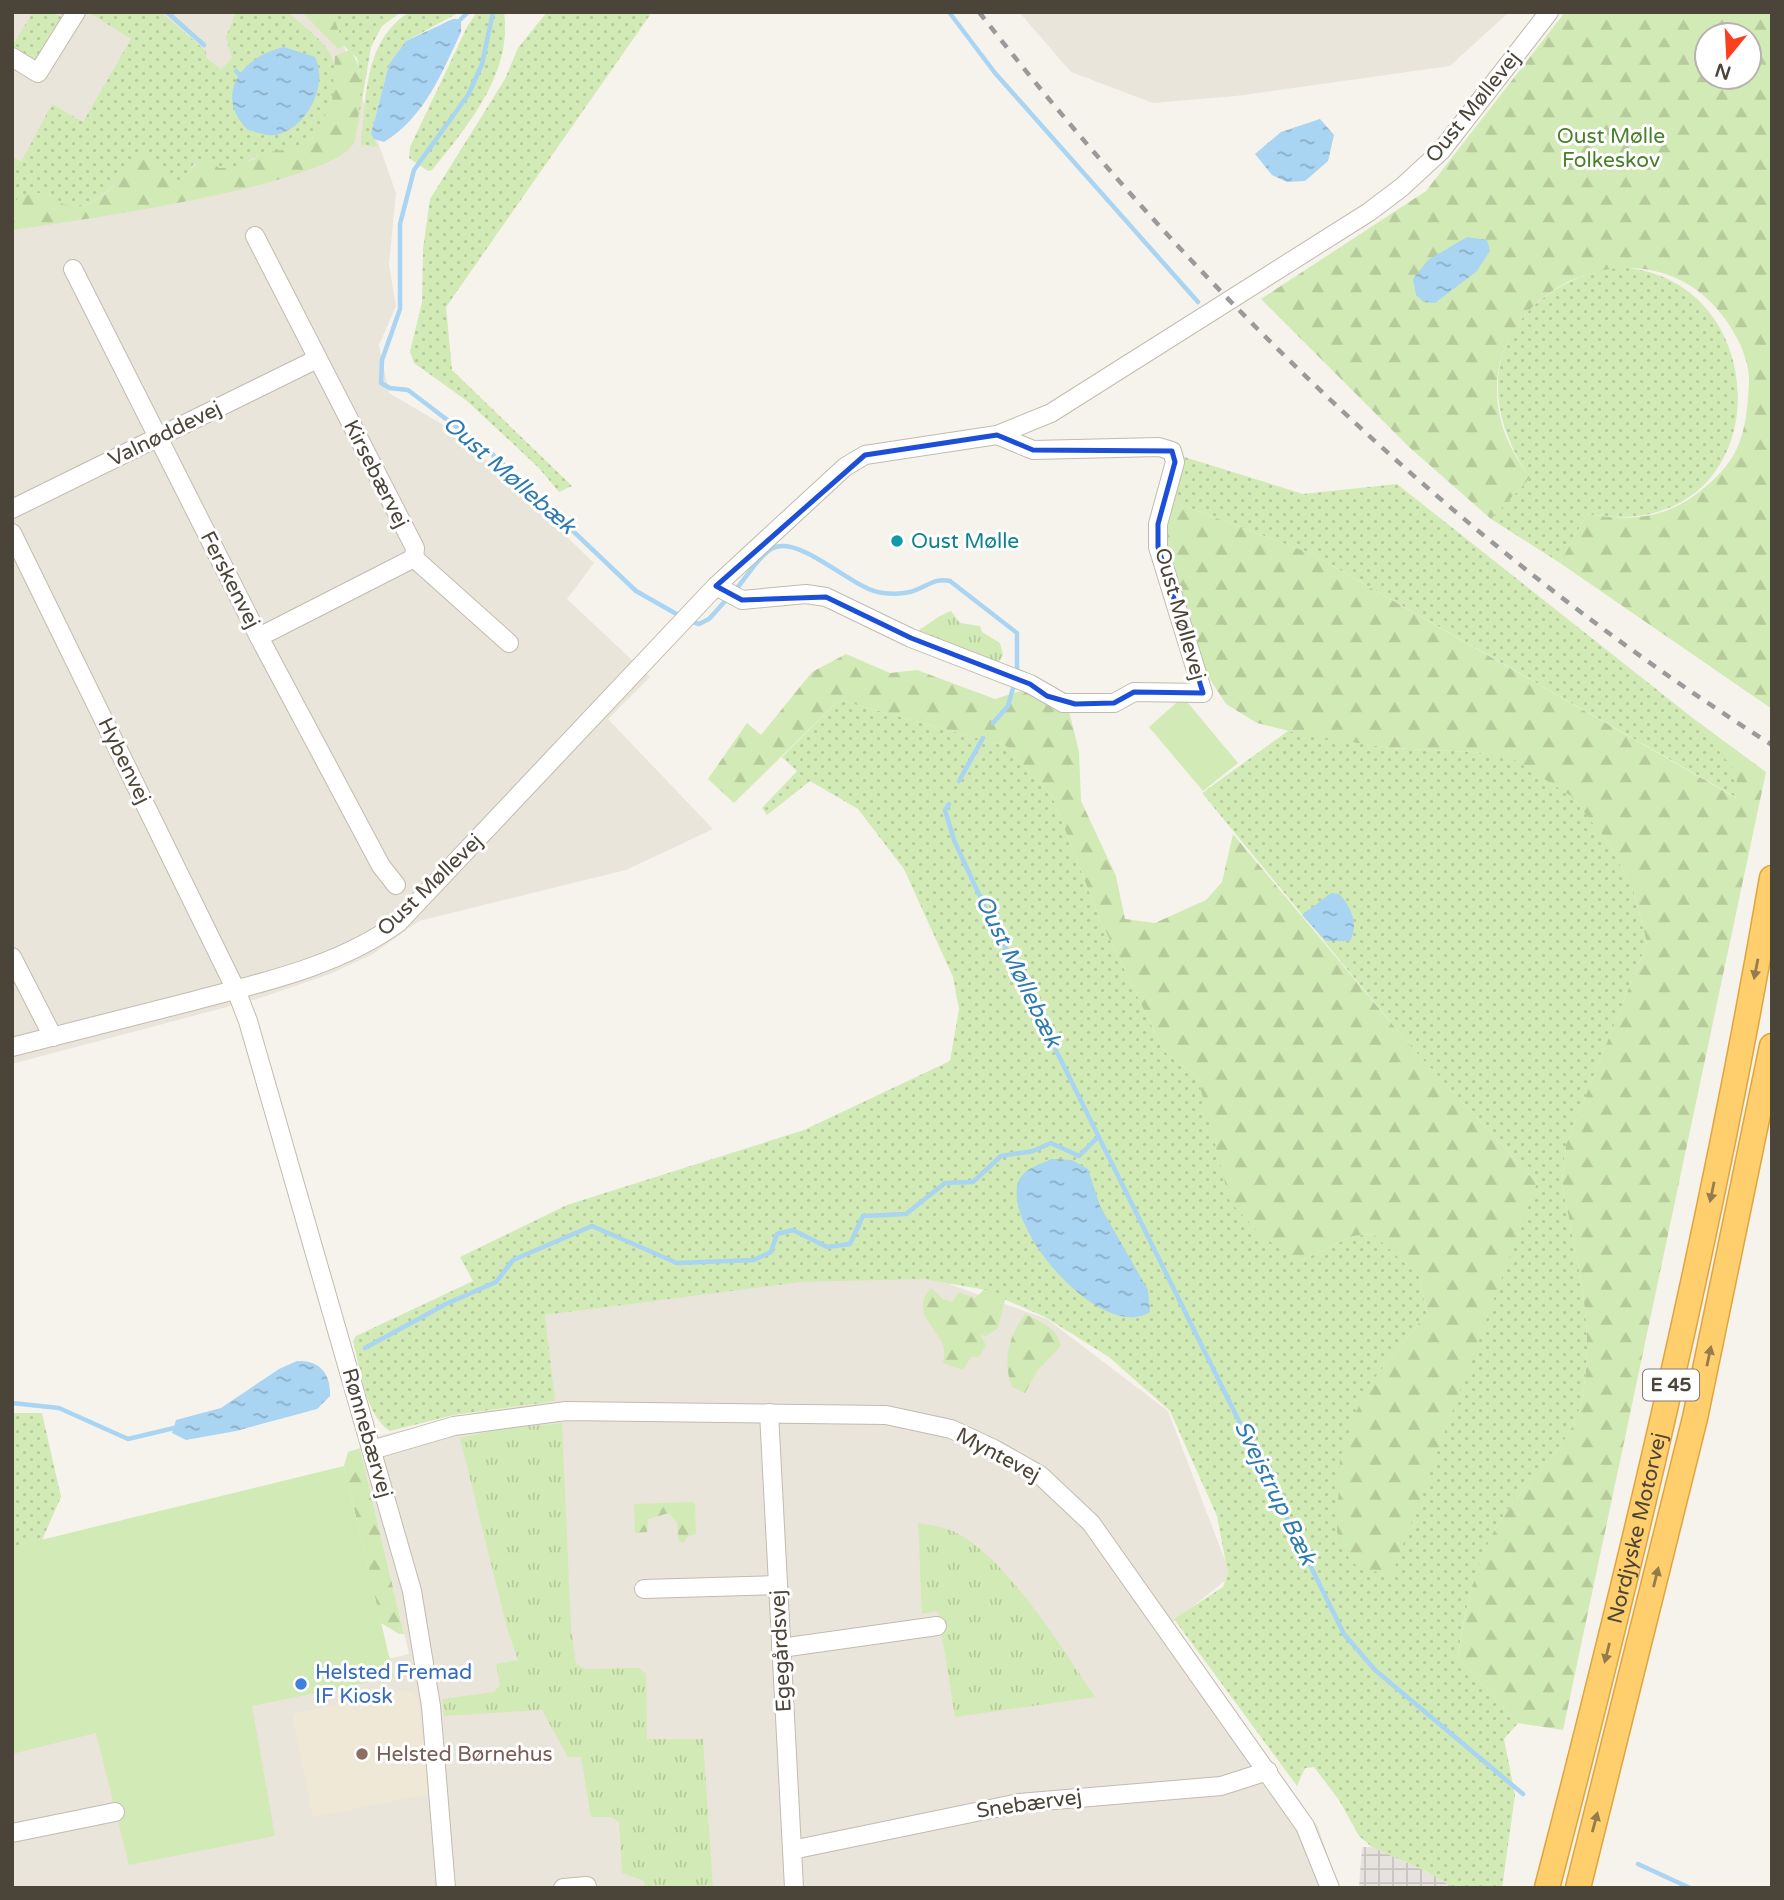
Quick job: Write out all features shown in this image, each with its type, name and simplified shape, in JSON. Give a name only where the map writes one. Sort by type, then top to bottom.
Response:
[{"type":"highway","name":"Nordjyske Motorvej","points":[[1547,1888],[1667,1408],[1722,1142],[1772,878]]},
{"type":"highway","name":"Nordjyske Motorvej","points":[[1578,1888],[1695,1419],[1772,1046]]},
{"type":"street","points":[[14,63],[38,73],[76,12]]},
{"type":"street","name":"Oust Møllevej","points":[[12,1047],[236,989],[327,962],[372,941],[398,923],[716,586],[845,467],[865,455],[887,449],[997,435],[1051,413],[1369,212],[1402,187],[1441,151],[1549,12]]},
{"type":"street","name":"Kirsebærvej","points":[[255,236],[415,548],[414,558]]},
{"type":"street","name":"Ferskenvej","points":[[73,269],[259,637],[381,866],[396,885]]},
{"type":"street","name":"Valnøddevej","points":[[12,509],[317,359]]},
{"type":"street","name":"Oust Møllevej","points":[[716,586],[742,600],[806,594],[826,597],[911,638],[1030,684],[1063,704],[1114,703],[1134,692],[1203,693],[1158,547],[1158,524],[1175,463],[1172,451],[1159,447],[1033,450],[997,435]]},
{"type":"street","name":"Hybenvej","points":[[12,533],[236,989]]},
{"type":"street","points":[[259,637],[414,558],[509,643]]},
{"type":"street","points":[[12,957],[52,1037]]},
{"type":"street","name":"Rønnebærvej","points":[[236,989],[248,1021],[412,1591],[426,1670],[446,1888]]},
{"type":"street","name":"Myntevej","points":[[372,1450],[454,1426],[566,1411],[886,1415],[951,1429],[1040,1475],[1091,1523],[1306,1826],[1330,1888]]},
{"type":"street","name":"Egegårdsvej","points":[[769,1413],[794,1888]]},
{"type":"street","points":[[644,1589],[778,1585]]},
{"type":"street","points":[[781,1648],[937,1626]]},
{"type":"street","name":"Snebærvej","points":[[792,1850],[1019,1803],[1221,1786],[1268,1771]]},
{"type":"street","points":[[12,1833],[115,1812]]},
{"type":"street","points":[[563,1888],[587,1886]]},
{"type":"highlighted area","points":[[997,435],[1033,450],[1172,451],[1175,462],[1158,524],[1158,547],[1203,693],[1134,692],[1114,703],[1075,704],[1047,696],[1030,684],[911,638],[826,597],[742,600],[716,586],[865,455]]},
{"type":"shaded area","points":[[12,12],[332,12],[396,193],[389,265],[396,306],[379,345],[389,393],[461,435],[594,563],[567,599],[650,677],[608,719],[713,829],[626,870],[419,921],[373,954],[330,974],[257,999],[12,1064]]},
{"type":"shaded area","points":[[1019,12],[1509,12],[1450,66],[1236,96],[1153,103],[1071,72]]},
{"type":"shaded area","points":[[929,1277],[1047,1319],[1168,1411],[1231,1576],[1172,1623],[1318,1827],[1339,1888],[12,1888],[12,1748],[409,1654],[360,1448],[382,1435],[479,1412],[554,1401],[545,1315],[820,1278]]},
{"type":"shaded area","name":"Helsted Børnehus","points":[[407,1690],[418,1697],[429,1794],[313,1817],[292,1714]]},
{"type":"shaded area","points":[[1362,1847],[1372,1847],[1428,1872],[1454,1888],[1359,1888]]},
{"type":"green space","points":[[33,12],[53,12],[64,19],[37,64],[12,46]]},
{"type":"green space","points":[[88,12],[161,12],[206,51],[206,58],[221,69],[232,58],[226,37],[236,12],[288,12],[317,37],[330,54],[336,79],[331,107],[317,132],[297,148],[260,154],[235,167],[222,168],[194,163],[186,179],[179,182],[169,178],[125,176],[96,200],[80,207],[60,204],[52,194],[12,203],[12,156],[21,162],[52,104],[83,122],[131,39]]},
{"type":"green space","points":[[302,12],[332,12],[344,46],[338,49]]},
{"type":"green space","points":[[332,12],[401,12],[382,26],[371,47],[355,141],[360,74],[357,58],[344,46]]},
{"type":"green space","points":[[409,12],[460,12],[406,41],[389,64],[371,134],[378,147],[361,145],[367,89],[375,55],[394,25]]},
{"type":"green space","points":[[477,12],[504,12],[502,56],[495,77],[473,116],[432,170],[428,171],[409,158],[410,147],[468,25]]},
{"type":"green space","points":[[547,12],[652,12],[446,307],[452,370],[572,486],[559,492],[538,467],[467,401],[414,363],[410,351],[422,303],[423,249],[430,199],[505,79],[518,48]]},
{"type":"green space","name":"Oust Mølle Folkeskov","points":[[1565,12],[1772,12],[1772,709],[1560,563],[1587,514],[1627,518],[1661,512],[1676,506],[1706,486],[1721,472],[1735,452],[1746,419],[1749,383],[1747,365],[1737,338],[1722,315],[1689,285],[1650,270],[1610,269],[1571,280],[1537,302],[1512,334],[1498,372],[1502,425],[1512,449],[1530,478],[1491,519],[1409,447],[1261,299],[1426,191]]},
{"type":"green space","points":[[349,50],[359,69],[360,106],[355,141],[338,157],[302,172],[197,199],[12,230],[13,209],[18,198],[31,193],[52,194],[64,204],[76,207],[88,205],[112,187],[139,152],[168,170],[169,178],[179,182],[204,157],[219,168],[230,168],[253,160],[261,153],[297,148],[313,138],[332,102],[335,56]]},
{"type":"green space","points":[[1611,267],[1668,279],[1708,311],[1731,354],[1738,404],[1727,451],[1698,490],[1652,513],[1587,514],[1560,563],[1491,519],[1530,478],[1511,443],[1500,409],[1498,377],[1505,348],[1520,321],[1543,299],[1573,280]]},
{"type":"green space","points":[[1181,456],[1303,494],[1397,484],[1694,719],[1738,774],[1737,798],[1312,554],[1169,500]]},
{"type":"green space","points":[[1169,500],[1312,554],[1736,798],[1737,774],[1694,719],[1766,772],[1563,1730],[1518,1723],[1458,1658],[1472,1590],[1489,1541],[1507,1511],[1566,1437],[1581,1403],[1586,1375],[1586,1320],[1562,1182],[1566,1145],[1647,943],[1634,892],[1609,843],[1571,796],[1513,759],[1474,752],[1390,748],[1301,734],[1257,723],[1226,704],[1195,656],[1163,558]]},
{"type":"green space","points":[[951,611],[960,623],[980,626],[982,632],[1000,643],[1003,655],[998,664],[917,635],[920,629]]},
{"type":"green space","points":[[846,654],[890,673],[917,670],[995,699],[1027,689],[1069,711],[1079,752],[1081,801],[1116,876],[1125,919],[1155,923],[1206,900],[1222,882],[1233,834],[1413,1049],[1537,1183],[1391,1577],[1351,1563],[1337,1532],[1340,1458],[1364,1391],[1427,1313],[1419,1276],[1373,1234],[1353,1236],[1300,1261],[1264,1238],[1230,1202],[1198,1078],[1164,1051],[1099,917],[1052,796],[1006,746],[839,700],[734,803],[708,779],[747,723],[761,735],[812,672]]},
{"type":"green space","points":[[1183,697],[1238,763],[1203,791],[1149,727]]},
{"type":"green space","points":[[839,700],[1006,746],[1052,796],[1099,917],[1164,1051],[1198,1078],[1300,1261],[1353,1236],[1373,1234],[1419,1276],[1427,1313],[1364,1391],[1537,1183],[1413,1049],[1202,793],[1288,731],[1390,748],[1474,752],[1513,758],[1571,796],[1609,843],[1634,892],[1647,943],[1566,1145],[1562,1182],[1586,1320],[1586,1375],[1581,1403],[1566,1437],[1497,1526],[1483,1556],[1472,1590],[1458,1658],[1518,1723],[1504,1739],[1515,1795],[1502,1888],[1454,1888],[1428,1872],[1372,1847],[1359,1836],[1339,1800],[1314,1767],[1305,1768],[1297,1786],[1174,1619],[1223,1587],[1228,1574],[1217,1516],[1170,1411],[1109,1357],[1045,1317],[981,1289],[923,1279],[800,1282],[545,1315],[555,1401],[454,1415],[390,1431],[375,1414],[365,1390],[353,1341],[356,1336],[473,1281],[460,1257],[567,1205],[804,1130],[950,1061],[959,1009],[953,977],[904,869],[858,809],[810,781],[767,815],[762,808],[797,771],[782,757]]},
{"type":"green space","points":[[931,1288],[943,1299],[952,1302],[959,1292],[975,1298],[985,1289],[1006,1296],[998,1328],[986,1336],[980,1335],[986,1345],[979,1357],[971,1357],[963,1370],[943,1363],[943,1345],[923,1311],[925,1296]]},
{"type":"green space","points":[[1025,1314],[1052,1330],[1061,1346],[1037,1371],[1025,1393],[1012,1387],[1008,1358],[1011,1340]]},
{"type":"green space","points":[[12,1413],[42,1413],[61,1497],[42,1540],[12,1547]]},
{"type":"green space","points":[[562,1423],[571,1628],[576,1664],[586,1669],[639,1668],[646,1674],[647,1739],[703,1739],[713,1888],[645,1888],[644,1881],[622,1873],[619,1822],[611,1817],[591,1817],[581,1757],[568,1757],[542,1710],[444,1716],[442,1699],[494,1692],[500,1685],[496,1664],[518,1660],[507,1628],[460,1438],[500,1429]]},
{"type":"green space","points":[[360,1448],[404,1634],[399,1634],[381,1623],[344,1466],[348,1452]]},
{"type":"green space","points":[[344,1466],[394,1677],[252,1706],[275,1836],[129,1865],[96,1733],[12,1754],[12,1547]]},
{"type":"green space","points":[[634,1504],[695,1504],[696,1534],[688,1536],[684,1543],[679,1542],[677,1523],[669,1513],[648,1519],[647,1532],[635,1533]]},
{"type":"green space","points":[[918,1523],[950,1530],[970,1541],[991,1558],[1049,1629],[1095,1697],[955,1717],[938,1611],[922,1614]]},
{"type":"water","points":[[453,19],[461,19],[461,32],[447,63],[421,107],[398,132],[384,142],[374,139],[371,134],[389,64],[406,41]]},
{"type":"water","points":[[284,47],[315,57],[319,80],[312,104],[297,124],[286,131],[272,135],[248,130],[233,103],[237,78],[256,59]]},
{"type":"water","points":[[1320,119],[1334,135],[1328,161],[1305,181],[1287,182],[1272,175],[1255,154],[1281,132]]},
{"type":"water","points":[[1467,237],[1487,240],[1490,251],[1476,272],[1435,303],[1424,302],[1416,295],[1413,279],[1428,260]]},
{"type":"water","points":[[1331,893],[1339,894],[1350,910],[1354,928],[1350,941],[1326,941],[1302,915]]},
{"type":"water","points":[[1052,1159],[1072,1160],[1088,1169],[1100,1206],[1148,1290],[1150,1312],[1130,1317],[1108,1312],[1084,1297],[1061,1277],[1041,1253],[1026,1227],[1018,1203],[1018,1183],[1028,1170]]},
{"type":"water","points":[[297,1361],[312,1363],[326,1375],[330,1396],[317,1409],[236,1431],[186,1440],[172,1433],[176,1420],[221,1408],[279,1369]]},
{"type":"waterway","points":[[167,12],[204,45]]},
{"type":"waterway","points":[[461,19],[468,12]]},
{"type":"waterway","name":"Oust Møllebæk","points":[[493,12],[482,64],[468,95],[414,170],[400,224],[400,309],[382,360],[381,383],[390,388],[408,390],[492,454],[636,591],[680,616]]},
{"type":"waterway","points":[[949,12],[995,73],[1198,302]]},
{"type":"waterway","points":[[236,71],[239,74]]},
{"type":"waterway","name":"Oust Møllebæk","points":[[736,589],[766,553],[783,546],[811,555],[871,590],[883,593],[907,593],[934,582],[950,581],[1017,633],[1017,673]]},
{"type":"waterway","name":"Oust Møllebæk","points":[[693,622],[699,624],[709,619],[728,598]]},
{"type":"waterway","name":"Oust Møllebæk","points":[[993,723],[1008,706],[1015,681]]},
{"type":"waterway","name":"Oust Møllebæk","points":[[959,781],[983,738]]},
{"type":"waterway","name":"Svejstrup Bæk","points":[[949,804],[945,810],[954,840],[975,886],[1344,1634],[1375,1670],[1523,1794]]},
{"type":"waterway","points":[[365,1348],[446,1304],[496,1282],[513,1260],[592,1226],[677,1263],[754,1260],[771,1252],[777,1234],[793,1230],[827,1247],[850,1244],[863,1216],[906,1214],[945,1183],[973,1182],[1001,1156],[1033,1151],[1051,1143],[1079,1156],[1098,1137]]},
{"type":"waterway","points":[[12,1403],[59,1408],[128,1439],[174,1428]]},
{"type":"waterway","name":"Svejstrup Bæk","points":[[1638,1864],[1690,1888]]},
{"type":"railway","points":[[979,12],[1065,118],[1154,220],[1247,318],[1344,413],[1445,503],[1550,588],[1659,669],[1772,745]]},
{"type":"place","name":"Oust Mølle","points":[[897,541]]},
{"type":"place","name":"Helsted Fremad IF Kiosk","points":[[301,1684]]},
{"type":"place","name":"Helsted Børnehus","points":[[362,1754]]}]
